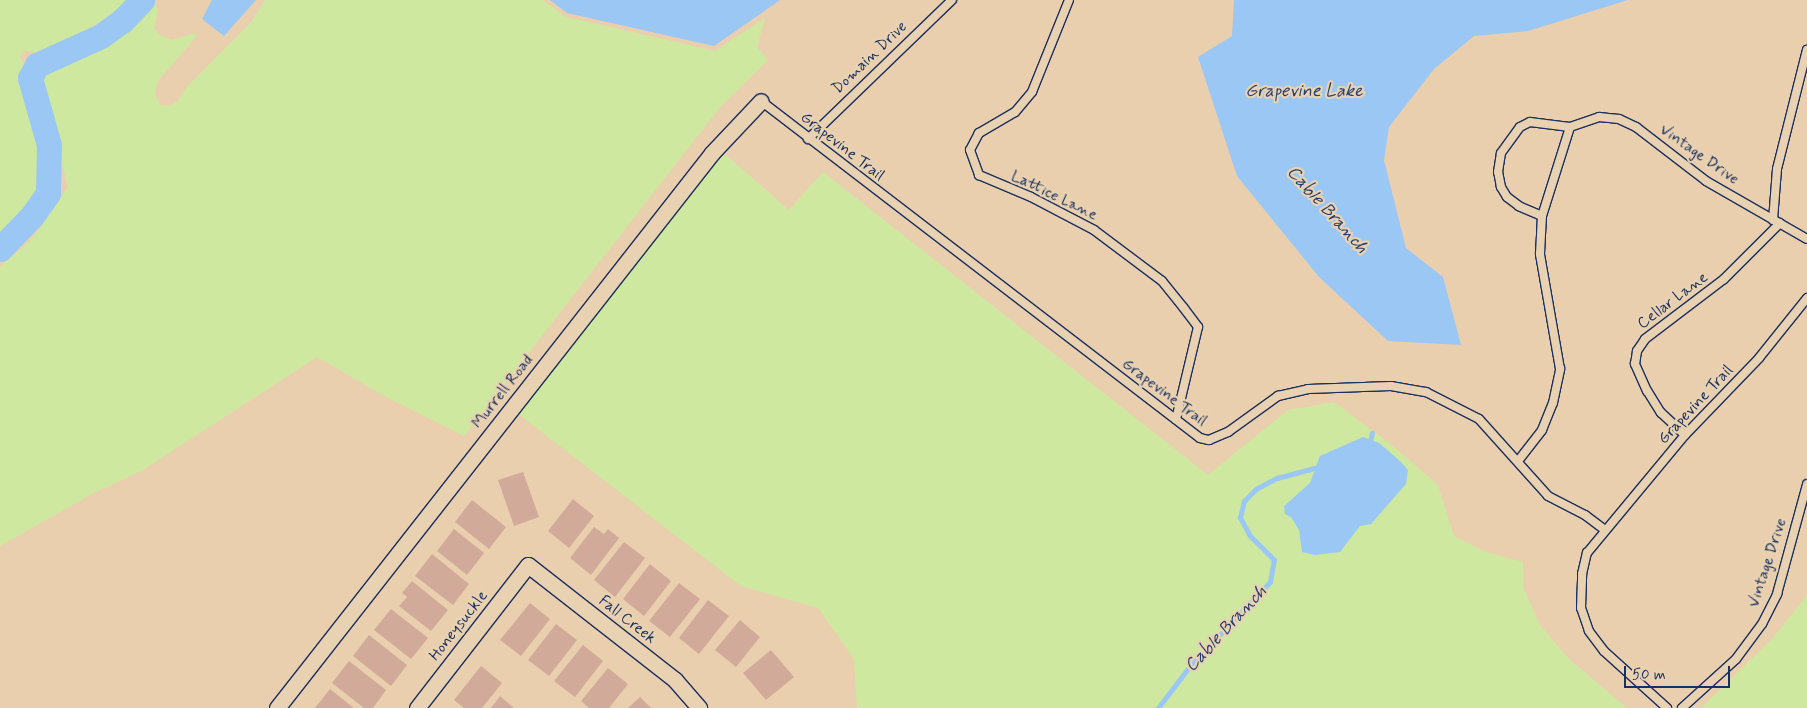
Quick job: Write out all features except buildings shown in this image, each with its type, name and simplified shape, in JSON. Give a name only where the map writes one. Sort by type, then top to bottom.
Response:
[{"type":"street","name":"Murrell Road","points":[[277,708],[377,584],[712,153],[761,101]]},
{"type":"street","name":"Honeysuckle","points":[[419,707],[528,565]]},
{"type":"street","name":"Fall Creek","points":[[528,565],[675,680],[700,708]]},
{"type":"lane","name":"Domain Drive","points":[[808,138],[952,0]]},
{"type":"lane","name":"Lattice Lane","points":[[1069,0],[1032,92],[1015,112],[979,133],[970,150],[979,175],[1031,197],[1094,230],[1162,281],[1183,307],[1198,327],[1176,419]]},
{"type":"lane","points":[[1777,222],[1777,169],[1807,50]]},
{"type":"lane","name":"Grapevine Trail","points":[[761,101],[1200,438],[1210,440],[1228,432],[1278,396],[1308,389],[1391,386],[1426,392],[1459,406],[1479,419],[1548,496],[1585,515],[1605,530]]},
{"type":"lane","name":"Vintage Drive","points":[[1542,216],[1519,206],[1507,197],[1501,187],[1498,172],[1501,153],[1520,127],[1530,122],[1570,127],[1599,117],[1619,119],[1636,127],[1706,181],[1807,239]]},
{"type":"lane","points":[[1518,461],[1542,430],[1553,403],[1560,369],[1540,254],[1542,216],[1570,127]]},
{"type":"lane","name":"Cellar Lane","points":[[1685,435],[1662,413],[1647,391],[1635,364],[1637,351],[1645,338],[1724,279],[1777,222]]},
{"type":"lane","name":"Grapevine Trail","points":[[1667,708],[1604,651],[1589,631],[1581,608],[1582,574],[1588,553],[1685,435],[1759,358],[1807,298]]},
{"type":"lane","name":"Vintage Drive","points":[[1682,708],[1736,660],[1762,624],[1777,594],[1807,484]]},
{"type":"green space","points":[[0,0],[127,0],[113,14],[47,54],[24,51],[20,56],[25,66],[24,85],[39,138],[39,176],[32,202],[0,242]]},
{"type":"green space","points":[[265,0],[543,0],[566,17],[715,51],[765,18],[757,47],[768,60],[721,106],[464,436],[386,397],[317,357],[143,470],[92,494],[0,546],[0,267],[32,239],[68,187],[41,79],[47,72],[105,45],[153,1],[158,10],[154,29],[160,35],[172,40],[195,33],[195,38],[158,81],[155,94],[160,105],[169,106],[178,101],[185,89],[252,21]]},
{"type":"green space","points":[[725,154],[789,210],[823,172],[1208,475],[1288,410],[1334,402],[1393,446],[1438,485],[1454,536],[1486,552],[1523,562],[1523,587],[1540,625],[1569,659],[1627,708],[857,708],[854,659],[818,608],[741,586],[512,409],[711,165]]},
{"type":"green space","points":[[1807,595],[1807,708],[1701,708],[1772,639]]},
{"type":"water","points":[[212,0],[256,0],[224,36],[202,19]]},
{"type":"water","points":[[550,0],[780,0],[714,46],[567,13]]},
{"type":"water","name":"Grapevine Lake","points":[[1234,0],[1628,0],[1528,31],[1474,36],[1434,69],[1389,127],[1384,160],[1406,248],[1443,277],[1461,345],[1388,341],[1319,277],[1237,176],[1198,57],[1232,36]]},
{"type":"water","points":[[1363,437],[1379,443],[1400,461],[1408,470],[1406,484],[1371,524],[1360,526],[1340,552],[1315,555],[1302,552],[1299,530],[1291,517],[1285,514],[1284,506],[1310,483],[1320,456]]},
{"type":"waterway","points":[[0,249],[32,216],[48,193],[49,145],[30,78],[37,65],[101,36],[122,21],[142,0]]},
{"type":"waterway","name":"Cable Branch","points":[[1369,445],[1372,433]]},
{"type":"waterway","name":"Cable Branch","points":[[1158,708],[1190,666],[1270,582],[1274,560],[1250,536],[1240,518],[1244,501],[1256,489],[1277,478],[1322,466]]}]
